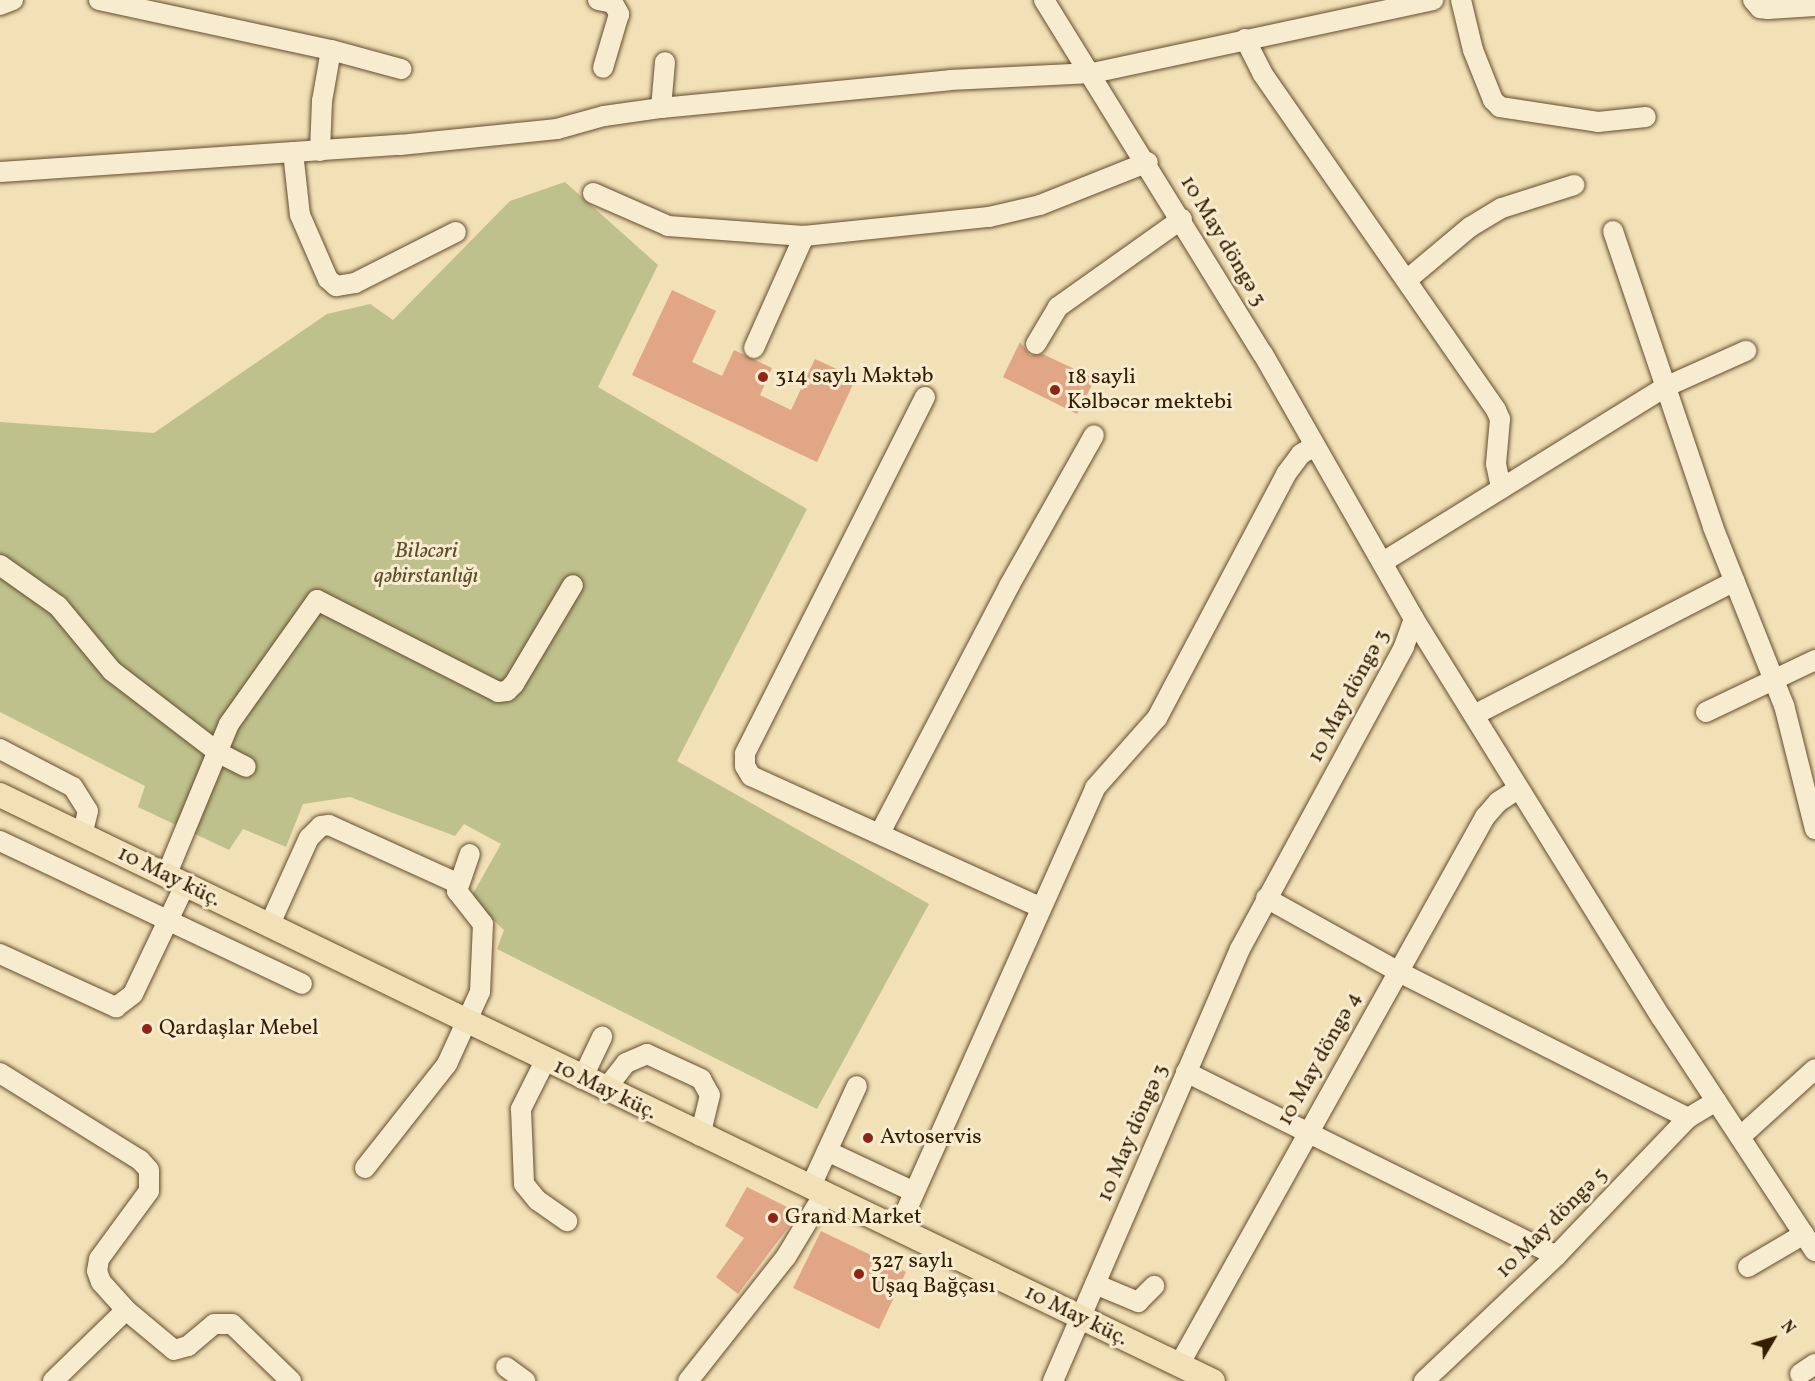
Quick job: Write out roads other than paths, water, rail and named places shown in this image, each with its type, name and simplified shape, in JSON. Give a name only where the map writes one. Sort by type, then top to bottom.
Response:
[{"type":"main road","name":"10 May küç.","points":[[0,795],[700,1136],[1213,1381]]},
{"type":"street","points":[[0,5],[13,0]]},
{"type":"street","points":[[99,0],[331,50],[401,69]]},
{"type":"street","name":"10 May döngə 3","points":[[1044,0],[1148,162],[1316,446],[1414,619],[1404,647],[1266,898],[1186,1072],[1053,1381]]},
{"type":"street","points":[[0,172],[320,151],[557,129],[604,116],[661,108],[950,80],[1093,73],[1433,0]]},
{"type":"street","points":[[1461,0],[1473,50],[1493,100],[1500,107],[1598,122],[1646,117]]},
{"type":"street","points":[[1753,0],[1760,8],[1768,9],[1815,6]]},
{"type":"street","points":[[603,1],[618,8],[619,14],[603,68]]},
{"type":"street","points":[[1245,39],[1262,73],[1408,279],[1496,410],[1500,419],[1496,464],[1501,488]]},
{"type":"street","points":[[320,151],[322,101],[331,50]]},
{"type":"street","points":[[661,108],[665,62]]},
{"type":"street","points":[[293,152],[300,215],[328,279],[336,285],[355,283],[456,232]]},
{"type":"street","points":[[593,193],[668,226],[804,236],[989,217],[1040,205],[1148,162]]},
{"type":"street","points":[[1408,279],[1470,227],[1502,208],[1574,185]]},
{"type":"street","points":[[1036,344],[1058,307],[1182,219]]},
{"type":"street","points":[[1613,231],[1665,387],[1735,581],[1774,680],[1815,829]]},
{"type":"street","points":[[754,348],[804,236]]},
{"type":"street","points":[[1383,562],[1665,387],[1746,351]]},
{"type":"street","points":[[925,397],[745,754],[745,766],[751,776],[880,832],[1040,907]]},
{"type":"street","points":[[880,832],[1009,586],[1094,435]]},
{"type":"street","points":[[898,1229],[1095,788],[1157,718],[1286,474],[1301,454],[1316,446]]},
{"type":"street","points":[[0,565],[58,606],[112,671],[219,753],[246,767]]},
{"type":"street","points":[[1474,715],[1735,581]]},
{"type":"street","points":[[0,954],[116,1007],[133,994],[167,921],[176,881],[229,724],[317,600],[498,692],[507,691],[514,684],[573,585]]},
{"type":"street","points":[[1414,619],[1518,789],[1716,1101],[1815,1251]]},
{"type":"street","points":[[1706,712],[1815,660]]},
{"type":"street","points":[[0,749],[73,787],[88,811],[82,835]]},
{"type":"street","name":"10 May döngə 4","points":[[1179,1365],[1485,817],[1498,802],[1518,789]]},
{"type":"street","points":[[269,926],[309,838],[321,826],[329,825],[457,883]]},
{"type":"street","points":[[0,841],[302,984]]},
{"type":"street","points":[[365,1168],[437,1078],[469,1023],[480,992],[483,924],[460,899],[457,883],[470,854]]},
{"type":"street","points":[[1266,898],[1397,971],[1688,1118]]},
{"type":"street","points":[[582,1078],[602,1037]]},
{"type":"street","points":[[605,1090],[626,1064],[647,1054],[702,1079],[710,1095],[700,1136]]},
{"type":"street","points":[[545,1061],[521,1109],[524,1184],[537,1200],[567,1221]]},
{"type":"street","points":[[1740,1137],[1815,1070]]},
{"type":"street","points":[[1186,1072],[1556,1256]]},
{"type":"street","points":[[0,1073],[140,1160],[149,1170],[150,1191],[99,1259],[97,1271],[101,1282],[126,1310],[174,1350],[188,1346],[214,1324],[232,1323],[291,1381]]},
{"type":"street","points":[[688,1381],[786,1257],[817,1191],[827,1151],[857,1086]]},
{"type":"street","name":"10 May döngə 5","points":[[1424,1381],[1556,1256],[1688,1118],[1716,1101]]},
{"type":"street","points":[[827,1151],[914,1192]]},
{"type":"street","points":[[1748,1267],[1804,1234]]},
{"type":"street","points":[[1095,1284],[1138,1302],[1154,1286]]},
{"type":"street","points":[[53,1381],[126,1310]]},
{"type":"street","points":[[506,1367],[525,1381]]},
{"type":"place","name":"314 saylı Məktəb","points":[[763,377]]},
{"type":"place","name":"18 sayli Kəlbəcər mektebi","points":[[1055,390]]},
{"type":"place","name":"Qardaşlar Mebel","points":[[147,1029]]},
{"type":"place","name":"Avtoservis","points":[[868,1138]]},
{"type":"place","name":"Grand Market","points":[[773,1218]]},
{"type":"place","name":"327 saylı Uşaq Bağçası","points":[[859,1274]]},
{"type":"park label","name":"Biləcəri qəbirstanlığı","points":[[426,564]]}]
